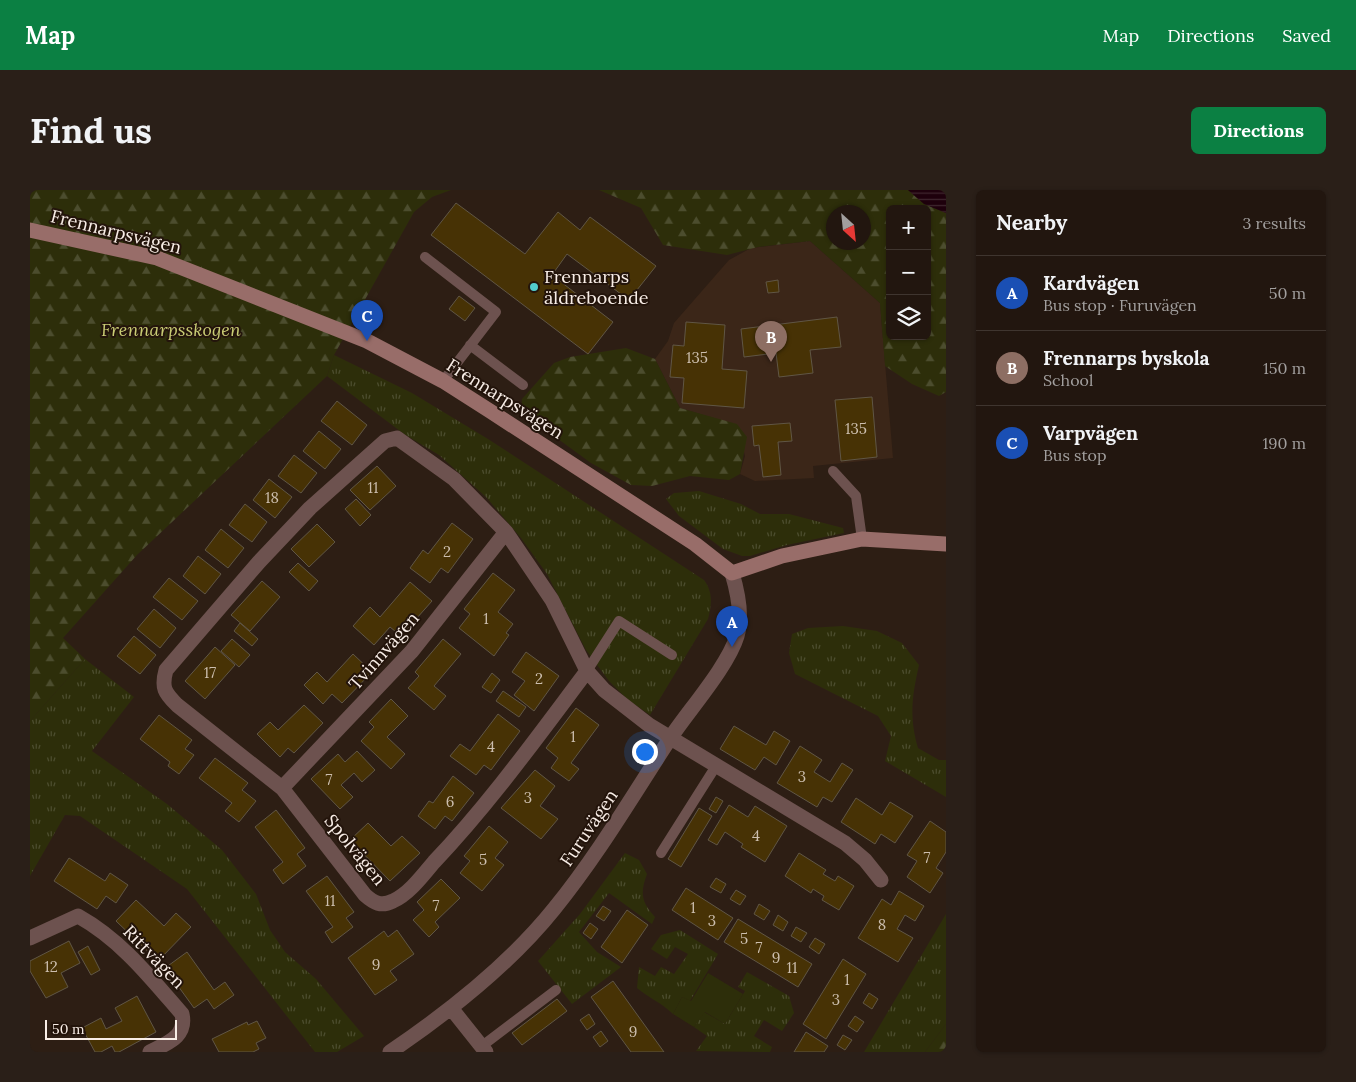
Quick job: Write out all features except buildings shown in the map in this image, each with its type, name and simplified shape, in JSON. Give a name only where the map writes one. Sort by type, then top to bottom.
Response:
[{"type":"street","name":"Frennarpsvägen","points":[[30,230],[157,258],[336,327],[443,381],[695,544],[732,573]]},
{"type":"street","name":"Spolvägen","points":[[506,532],[454,479],[397,438],[385,441],[310,508],[259,562],[166,670],[162,682],[167,695],[282,788],[365,895],[373,902],[382,905],[394,901],[415,883],[461,834],[587,671]]},
{"type":"street","points":[[506,532],[552,600],[587,671],[604,690],[625,708],[671,738],[845,843],[865,860],[881,880]]},
{"type":"street","name":"Tvinnvägen","points":[[282,788],[412,651],[506,532]]},
{"type":"street","points":[[732,573],[782,556],[862,539],[946,544]]},
{"type":"street","name":"Furuvägen","points":[[390,1052],[451,1008],[510,956],[553,911],[590,862],[716,673],[737,637],[739,615],[738,592],[732,573]]},
{"type":"street","name":"Rittvägen","points":[[30,938],[78,916],[96,926],[131,954],[182,1014],[183,1030],[174,1040],[150,1052]]},
{"type":"street","points":[[451,1008],[484,1049]]},
{"type":"lane","points":[[425,257],[496,312],[443,381]]},
{"type":"lane","points":[[470,346],[523,385]]},
{"type":"lane","points":[[833,471],[856,496],[862,539]]},
{"type":"lane","points":[[587,671],[620,621],[672,655]]},
{"type":"lane","points":[[661,853],[716,766]]},
{"type":"lane","points":[[484,1049],[556,990]]},
{"type":"shaded area","points":[[908,190],[946,190],[946,213],[931,207],[931,205],[924,204]]},
{"type":"shaded area","points":[[810,241],[880,303],[893,458],[813,466],[814,478],[755,481],[740,474],[745,456],[737,425],[680,408],[655,359],[668,341],[674,323],[729,260],[751,248]]},
{"type":"green space","name":"Frennarpsskogen","points":[[30,190],[451,190],[432,197],[414,212],[334,355],[327,376],[137,555],[63,638],[85,659],[30,721]]},
{"type":"green space","points":[[599,190],[908,190],[926,205],[886,205],[886,340],[931,340],[931,207],[946,213],[946,392],[939,396],[912,384],[885,366],[880,303],[810,241],[758,247],[727,255],[663,245],[641,208]]},
{"type":"green space","points":[[626,348],[655,359],[680,408],[737,424],[747,437],[740,474],[729,480],[690,476],[652,486],[631,485],[591,463],[521,412],[522,399],[554,363],[570,357]]},
{"type":"green space","points":[[334,355],[412,393],[488,439],[704,580],[711,598],[708,619],[650,715],[627,699],[609,681],[586,650],[547,574],[521,538],[486,497],[439,455],[404,434],[327,376]]},
{"type":"green space","points":[[699,491],[741,504],[760,514],[789,514],[843,528],[844,533],[787,545],[750,556],[742,556],[723,549],[679,516],[666,499],[674,493]]},
{"type":"green space","points":[[843,626],[877,631],[902,643],[919,665],[912,706],[915,737],[918,748],[939,760],[946,760],[946,797],[885,761],[891,736],[878,716],[795,674],[789,653],[792,634],[808,628]]},
{"type":"green space","points":[[85,659],[134,697],[92,751],[167,804],[222,850],[256,894],[270,930],[285,952],[316,979],[364,1036],[337,1052],[315,1052],[187,889],[80,816],[65,815],[30,876],[30,721]]},
{"type":"green space","points":[[625,853],[639,860],[647,874],[643,887],[643,897],[647,907],[655,917],[652,924],[609,893],[579,932],[597,952],[621,967],[572,1004],[538,961],[580,914]]},
{"type":"green space","points":[[946,914],[946,1024],[925,1052],[864,1052]]},
{"type":"green space","points":[[680,930],[718,954],[690,1001],[682,997],[673,1014],[637,988],[639,967],[655,976],[661,967],[674,974],[688,954],[675,947],[667,959],[651,949],[661,935]]},
{"type":"green space","points":[[747,972],[789,996],[794,1013],[782,1031],[764,1020],[754,1036],[772,1047],[770,1052],[696,1051],[707,1036],[694,1027],[704,1012],[725,1024],[745,991],[738,987]]},
{"type":"green space","points":[[708,973],[743,994],[725,1024],[705,1012],[694,1027],[673,1014],[682,997],[691,1001]]},
{"type":"green space","points":[[946,1024],[946,1052],[925,1052]]},
{"type":"place","name":"Frennarps äldreboende","points":[[534,287]]},
{"type":"place","name":"Varpvägen","points":[[367,341]]},
{"type":"place","name":"Frennarps byskola","points":[[771,362]]},
{"type":"place","name":"Kardvägen","points":[[732,647]]}]
